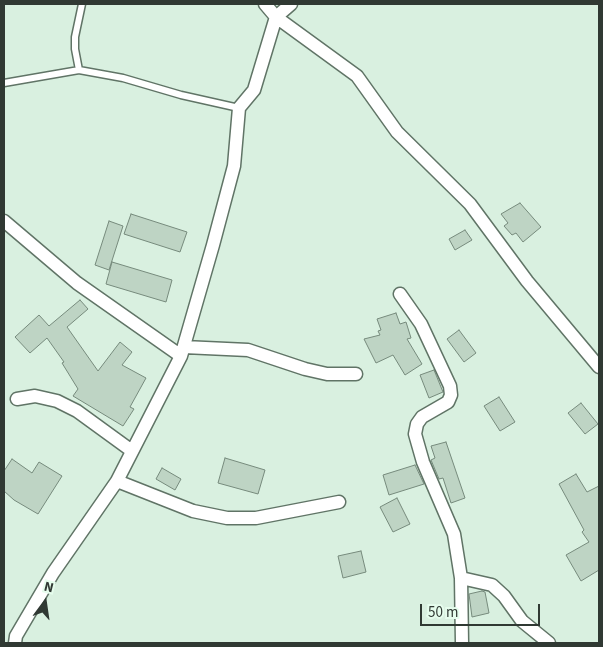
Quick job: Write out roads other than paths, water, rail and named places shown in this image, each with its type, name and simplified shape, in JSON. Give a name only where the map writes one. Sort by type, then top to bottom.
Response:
[{"type":"street","points":[[265,4],[276,17],[357,76],[397,132],[470,204],[527,281],[599,366]]},
{"type":"street","points":[[15,643],[16,636],[53,573],[117,481],[183,352],[214,245],[234,166],[239,108],[254,90],[276,17],[291,4]]},
{"type":"street","points":[[4,221],[77,283],[183,352],[248,350],[304,369],[327,374],[356,374]]},
{"type":"street","points":[[400,294],[421,324],[450,386],[451,395],[448,402],[422,417],[417,424],[415,434],[422,462],[454,534],[461,578],[462,643]]},
{"type":"street","points":[[17,399],[35,396],[57,401],[77,411],[132,451]]},
{"type":"street","points":[[117,481],[193,511],[226,518],[256,518],[339,502]]},
{"type":"street","points":[[461,578],[492,585],[504,596],[522,621],[548,643]]},
{"type":"lane","points":[[80,70],[75,49],[75,37],[82,4]]},
{"type":"lane","points":[[4,83],[80,70],[124,78],[181,95],[239,108]]}]
